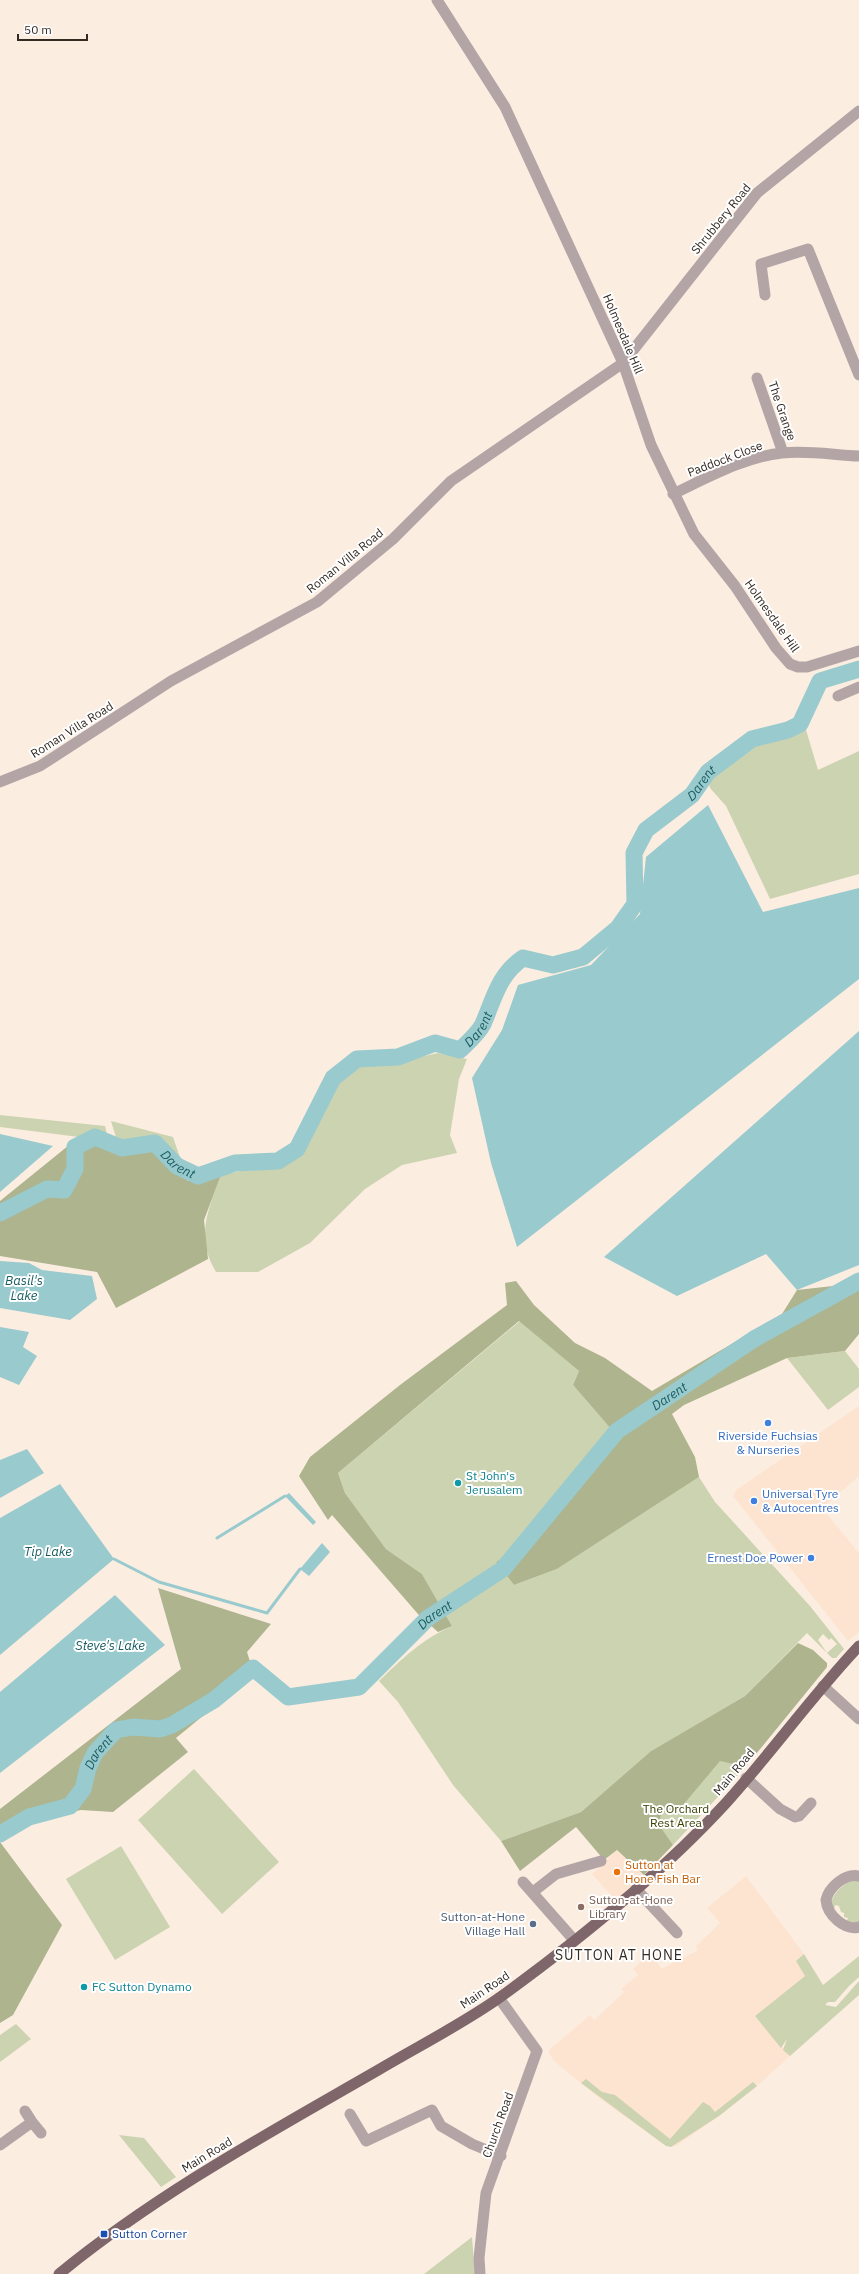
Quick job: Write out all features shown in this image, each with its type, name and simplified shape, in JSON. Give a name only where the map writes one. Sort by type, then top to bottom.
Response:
[{"type":"main road","name":"Main Road","points":[[59,2274],[106,2236],[163,2196],[499,1998],[574,1940],[636,1889],[685,1845],[726,1802],[823,1686],[859,1646]]},
{"type":"street","name":"Holmesdale Hill","points":[[437,0],[505,107],[623,363],[650,446],[694,534],[735,586],[784,658],[798,667],[810,666],[859,650]]},
{"type":"street","name":"Shrubbery Road","points":[[623,363],[757,193],[859,111]]},
{"type":"street","points":[[765,295],[761,264],[808,249],[856,359],[859,375]]},
{"type":"street","name":"Roman Villa Road","points":[[0,782],[40,766],[171,681],[317,602],[393,539],[451,481],[623,363]]},
{"type":"street","name":"The Grange","points":[[757,378],[783,453]]},
{"type":"street","name":"Paddock Close","points":[[673,494],[741,464],[783,453],[859,456]]},
{"type":"street","points":[[838,696],[859,687]]},
{"type":"street","points":[[823,1686],[859,1719]]},
{"type":"street","points":[[746,1778],[780,1808],[795,1817],[799,1816],[811,1803]]},
{"type":"street","points":[[533,1892],[556,1874],[601,1861]]},
{"type":"street","points":[[859,1876],[853,1875],[842,1879],[830,1891],[826,1900],[829,1910],[845,1926],[853,1929],[859,1927]]},
{"type":"street","points":[[523,1882],[574,1940]]},
{"type":"street","points":[[636,1889],[677,1933]]},
{"type":"street","name":"Church Road","points":[[480,2274],[479,2258],[486,2193],[501,2156],[537,2051],[499,1998]]},
{"type":"street","points":[[350,2114],[366,2141],[432,2110],[441,2126],[472,2144],[501,2156]]},
{"type":"street","points":[[25,2111],[41,2133]]},
{"type":"street","points":[[0,2145],[32,2122]]},
{"type":"shaded area","points":[[859,1406],[859,1476],[822,1508],[859,1553],[859,1632],[848,1641],[733,1496],[736,1490]]},
{"type":"shaded area","points":[[617,1850],[644,1875],[615,1900],[592,1874]]},
{"type":"shaded area","points":[[746,1876],[804,1954],[797,1961],[805,1976],[755,2016],[790,2056],[757,2086],[719,2116],[676,2146],[666,2146],[599,2098],[554,2061],[548,2051],[590,2015],[594,2020],[624,1992],[621,1989],[638,1975],[633,1969],[652,1950],[661,1969],[697,1951],[696,1946],[720,1923],[707,1908]]},
{"type":"green space","points":[[804,723],[818,770],[859,751],[859,874],[770,899],[726,806],[710,788],[708,779],[752,742],[783,735]]},
{"type":"green space","points":[[438,1053],[467,1059],[459,1079],[450,1135],[457,1153],[402,1165],[365,1189],[310,1243],[258,1272],[216,1272],[206,1247],[205,1235],[208,1212],[221,1175],[283,1162],[307,1142],[338,1078],[363,1065],[394,1063]]},
{"type":"green space","points":[[0,1115],[105,1126],[110,1146],[79,1137],[0,1127]]},
{"type":"green space","points":[[111,1121],[173,1137],[188,1181],[152,1151],[120,1150]]},
{"type":"green space","points":[[79,1137],[120,1150],[152,1151],[188,1181],[221,1175],[204,1220],[208,1259],[116,1308],[97,1272],[0,1256],[0,1201]]},
{"type":"green space","points":[[859,1278],[859,1334],[845,1351],[787,1358],[684,1405],[672,1414],[695,1457],[699,1477],[557,1569],[514,1585],[496,1562],[528,1540],[558,1500],[618,1437],[573,1385],[579,1371],[519,1321],[338,1473],[345,1493],[386,1549],[422,1574],[452,1626],[438,1632],[418,1614],[332,1515],[328,1520],[299,1476],[310,1457],[400,1385],[507,1305],[505,1283],[516,1281],[534,1305],[575,1343],[605,1358],[652,1391],[782,1314],[797,1290],[851,1284]]},
{"type":"green space","points":[[520,1321],[579,1371],[573,1385],[619,1438],[558,1500],[528,1540],[496,1562],[514,1585],[557,1569],[699,1477],[715,1502],[810,1606],[844,1649],[836,1658],[832,1658],[827,1653],[807,1633],[745,1696],[651,1751],[581,1812],[501,1841],[453,1785],[398,1702],[379,1681],[404,1657],[422,1643],[452,1626],[422,1574],[386,1549],[345,1493],[338,1473]],"holes":[[[823,1634],[829,1640],[831,1638],[837,1644],[827,1653],[818,1640]]]},
{"type":"green space","points":[[845,1351],[859,1369],[859,1387],[828,1410],[787,1358]]},
{"type":"green space","points":[[158,1588],[271,1624],[247,1652],[254,1674],[176,1738],[188,1752],[113,1812],[81,1810],[27,1821],[0,1838],[0,1809],[181,1669]]},
{"type":"green space","points":[[798,1643],[813,1650],[827,1663],[827,1667],[743,1770],[738,1765],[720,1761],[683,1805],[661,1814],[659,1825],[673,1845],[644,1875],[617,1850],[604,1860],[576,1827],[520,1871],[501,1841],[581,1812],[651,1751],[745,1696]]},
{"type":"green space","name":"The Orchard Rest Area","points":[[723,1749],[743,1770],[673,1845],[647,1823]]},
{"type":"green space","points":[[194,1769],[279,1862],[222,1914],[138,1820]]},
{"type":"green space","points":[[0,1842],[62,1925],[13,2015],[0,2023]]},
{"type":"green space","points":[[121,1846],[170,1927],[115,1960],[66,1879]]},
{"type":"green space","points":[[850,1880],[859,1881],[859,1922],[846,1923],[848,1918],[844,1917],[844,1913],[841,1912],[839,1906],[835,1905],[834,1910],[830,1903],[837,1891]]},
{"type":"green space","points":[[804,1954],[823,1985],[859,1956],[859,1977],[835,2002],[828,2002],[825,2005],[836,2007],[859,1981],[859,1995],[790,2056],[783,2050],[787,2039],[781,2048],[755,2016],[805,1976],[796,1961]]},
{"type":"green space","points":[[16,2024],[31,2039],[0,2062],[0,2035]]},
{"type":"green space","points":[[586,2079],[602,2092],[615,2095],[670,2139],[703,2102],[710,2106],[715,2112],[753,2082],[757,2086],[719,2116],[671,2147],[666,2146],[581,2083]]},
{"type":"green space","points":[[119,2135],[144,2138],[176,2177],[161,2187]]},
{"type":"green space","points":[[472,2237],[475,2274],[424,2274]]},
{"type":"water","points":[[708,805],[763,912],[859,888],[859,979],[517,1247],[491,1163],[472,1078],[502,1030],[518,985],[591,965],[640,914],[646,857]]},
{"type":"water","points":[[859,1031],[859,1265],[797,1290],[766,1254],[677,1296],[604,1257]]},
{"type":"water","points":[[0,1134],[53,1146],[0,1192]]},
{"type":"water","name":"Basil's Lake","points":[[0,1261],[29,1263],[42,1270],[92,1276],[97,1299],[70,1320],[0,1308]]},
{"type":"water","points":[[0,1327],[29,1332],[23,1347],[37,1356],[19,1385],[0,1377]]},
{"type":"water","points":[[27,1449],[44,1473],[0,1498],[0,1460]]},
{"type":"water","name":"Tip Lake","points":[[60,1484],[114,1559],[0,1655],[0,1518]]},
{"type":"water","points":[[289,1493],[316,1522],[313,1525],[285,1496]]},
{"type":"water","points":[[322,1543],[330,1552],[309,1576],[300,1569]]},
{"type":"water","name":"Steve's Lake","points":[[115,1595],[165,1645],[0,1773],[0,1692]]},
{"type":"waterway","name":"Darent","points":[[0,1213],[47,1189],[64,1190],[75,1169],[75,1147],[95,1137],[122,1148],[155,1143],[177,1166],[198,1176],[235,1163],[278,1161],[297,1149],[333,1078],[357,1059],[398,1057],[435,1043],[460,1050],[481,1028],[502,980],[523,958],[553,965],[583,957],[618,928],[635,904],[634,853],[646,830],[692,795],[708,772],[752,739],[788,730],[800,724],[820,681],[859,669]]},
{"type":"waterway","name":"Darent","points":[[0,1834],[29,1817],[70,1806],[83,1789],[88,1768],[95,1753],[116,1730],[133,1727],[160,1729],[172,1725],[214,1700],[253,1668],[288,1697],[359,1687],[428,1618],[503,1569],[617,1431],[754,1339],[859,1281]]},
{"type":"waterway","points":[[217,1538],[285,1496]]},
{"type":"waterway","points":[[114,1559],[159,1582],[267,1613],[300,1569]]},
{"type":"place","name":"Riverside Fuchsias & Nurseries","points":[[768,1423]]},
{"type":"place","name":"St John's Jerusalem","points":[[458,1483]]},
{"type":"place","name":"Universal Tyre & Autocentres","points":[[754,1501]]},
{"type":"place","name":"Ernest Doe Power","points":[[811,1558]]},
{"type":"place","name":"Sutton at Hone Fish Bar","points":[[617,1872]]},
{"type":"place","name":"Sutton-at-Hone Library","points":[[581,1907]]},
{"type":"place","name":"Sutton-at-Hone Village Hall","points":[[533,1924]]},
{"type":"place","name":"FC Sutton Dynamo","points":[[84,1987]]},
{"type":"place","name":"Sutton Corner","points":[[104,2234]]},
{"type":"district","name":"SUTTON AT HONE","points":[[619,1955]]}]
